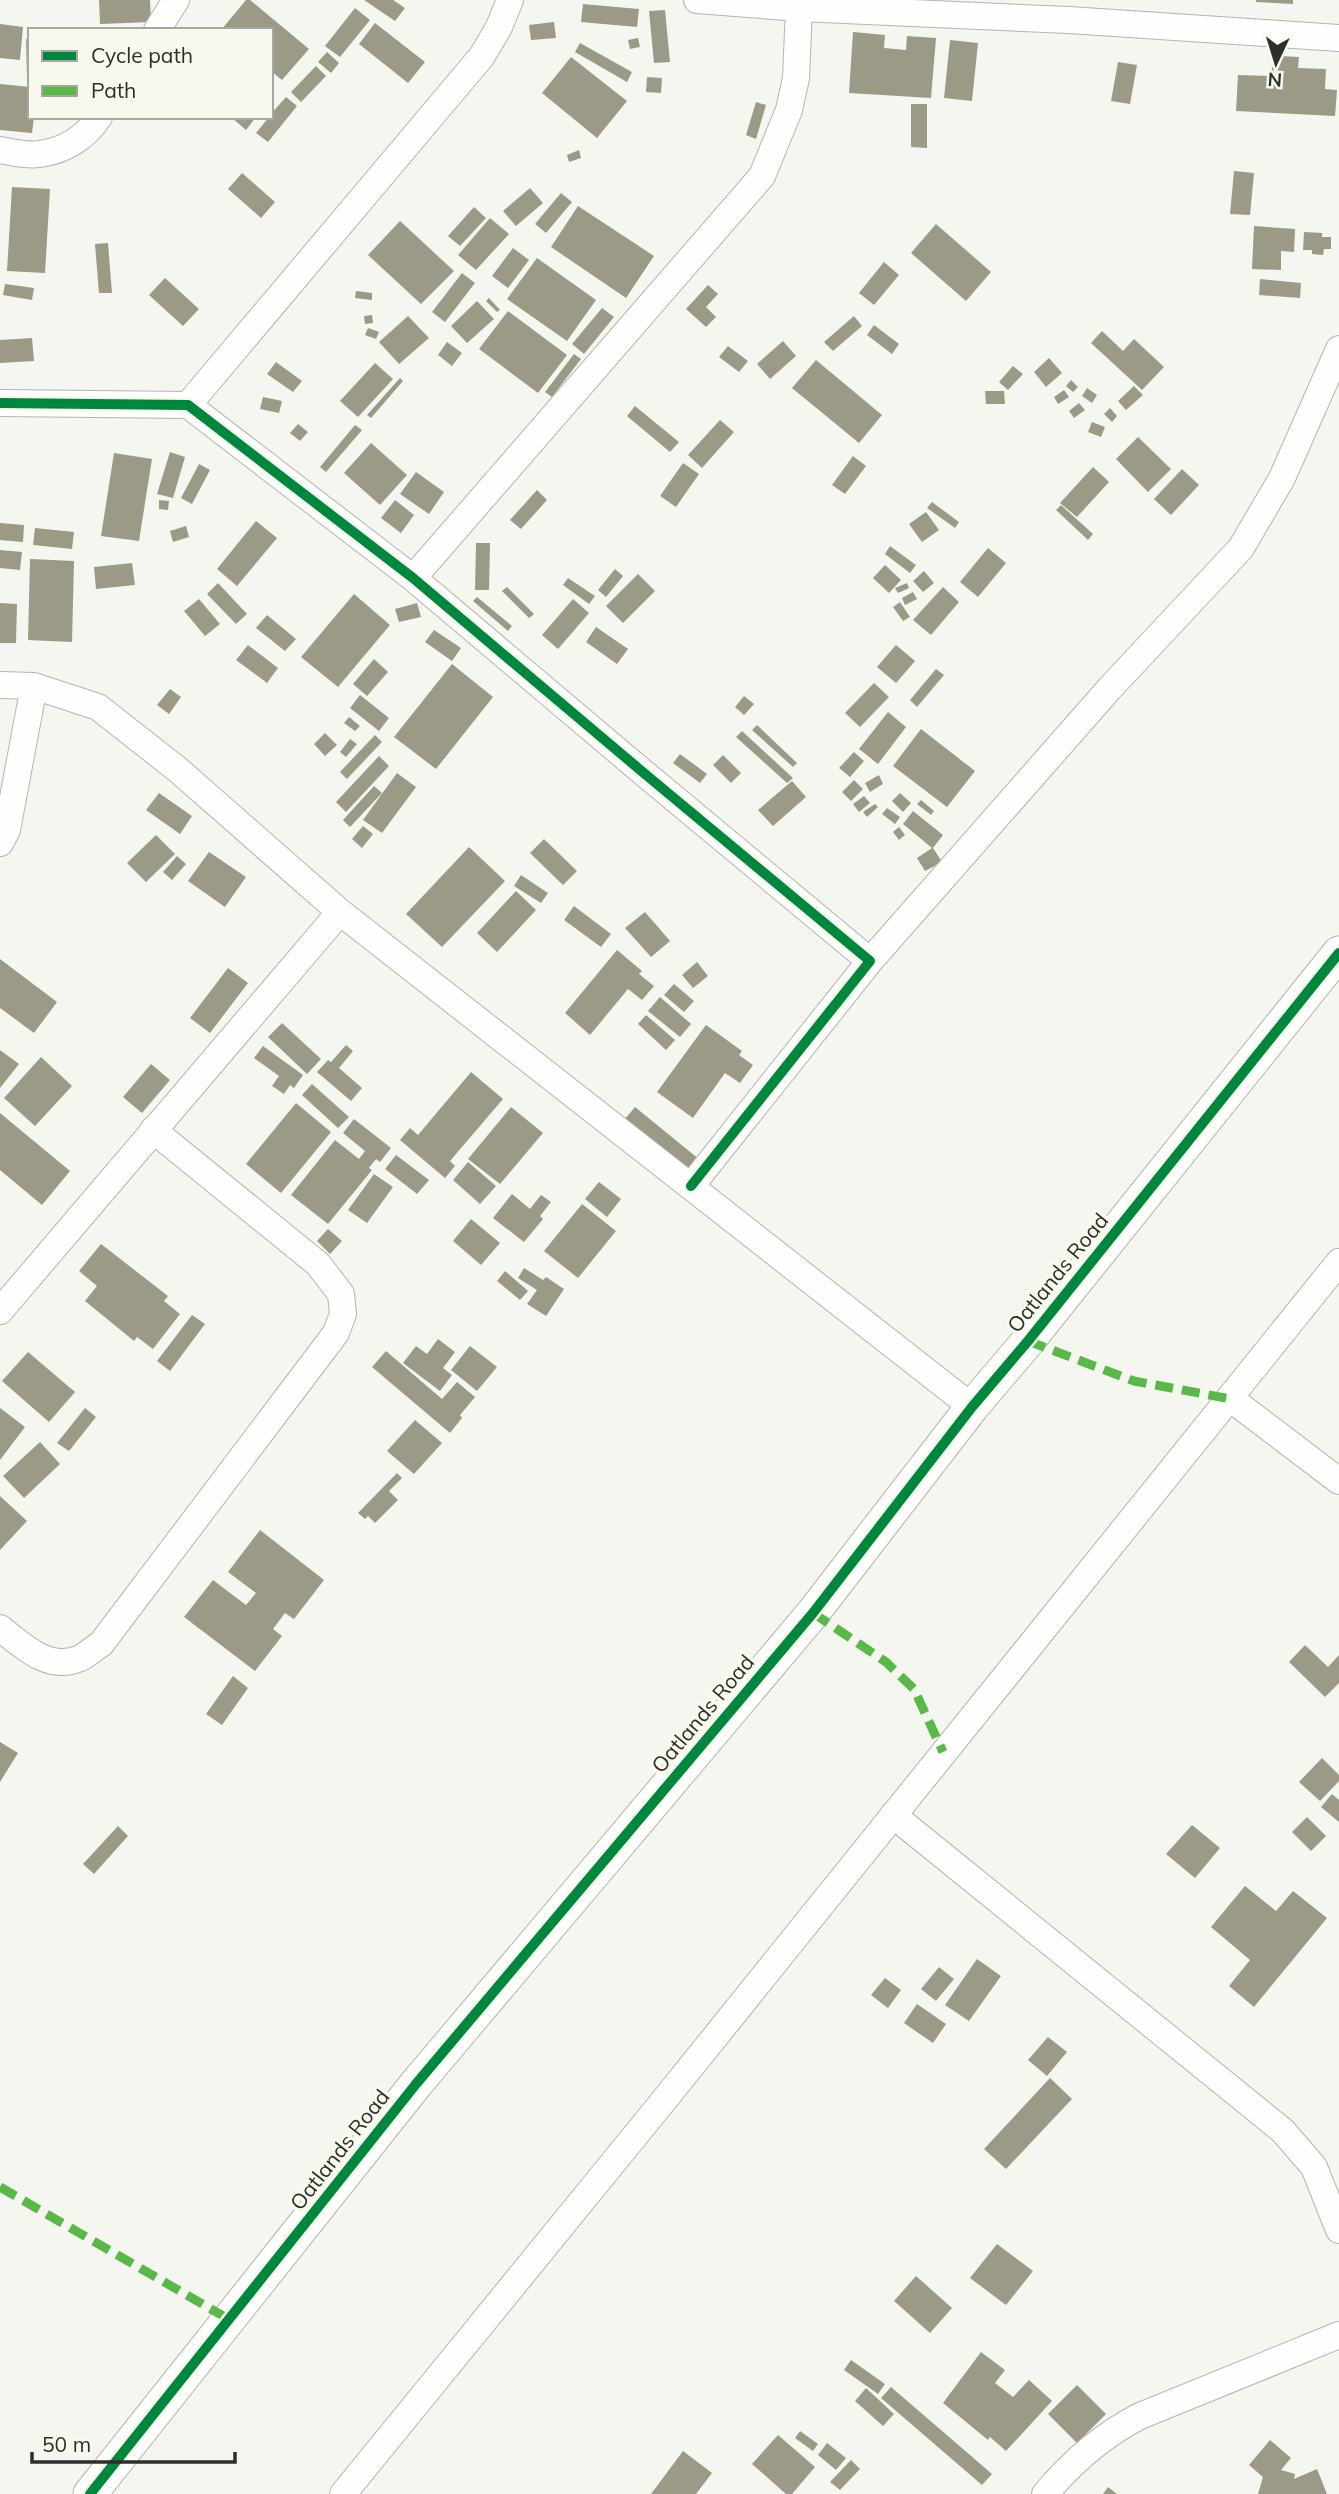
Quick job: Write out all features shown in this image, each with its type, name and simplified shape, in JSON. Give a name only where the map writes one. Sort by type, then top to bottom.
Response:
[{"type":"street","points":[[158,28],[176,0]]},
{"type":"street","points":[[188,405],[482,56],[499,27],[510,0]]},
{"type":"street","points":[[697,0],[1339,38]]},
{"type":"street","points":[[414,578],[762,176],[791,100],[796,78],[799,8]]},
{"type":"street","points":[[0,150],[38,155],[72,145],[91,130],[98,119]]},
{"type":"street","points":[[691,1186],[870,961],[1110,688],[1241,548],[1282,478],[1339,349]]},
{"type":"street","points":[[0,403],[188,405],[414,578],[870,961]]},
{"type":"street","points":[[0,685],[34,686],[98,707],[177,769],[340,912],[972,1407]]},
{"type":"street","points":[[0,843],[7,830],[34,686]]},
{"type":"street","points":[[0,1311],[340,912]]},
{"type":"street","name":"Oatlands Road","points":[[90,2494],[416,2084],[813,1613],[972,1407],[1339,953]]},
{"type":"street","points":[[0,1628],[33,1654],[55,1662],[77,1659],[101,1644],[336,1333],[343,1314],[341,1294],[318,1264],[153,1130]]},
{"type":"street","points":[[343,2494],[1231,1399],[1339,1262]]},
{"type":"street","points":[[1231,1399],[1339,1481]]},
{"type":"street","points":[[893,1815],[1283,2131],[1314,2167],[1339,2230]]},
{"type":"street","points":[[1045,2494],[1065,2470],[1115,2429],[1140,2416],[1339,2335]]},
{"type":"building","points":[[99,0],[150,0],[151,22],[100,24]]},
{"type":"building","points":[[246,0],[250,0],[309,49],[282,80],[273,73],[273,28],[223,28]]},
{"type":"building","points":[[364,0],[393,0],[405,8],[395,21]]},
{"type":"building","points":[[1293,0],[1293,4],[1256,2]]},
{"type":"building","points":[[583,4],[639,9],[637,27],[581,22]]},
{"type":"building","points":[[355,8],[370,20],[340,57],[325,46]]},
{"type":"building","points":[[665,10],[670,62],[654,63],[649,11]]},
{"type":"building","points":[[554,22],[556,38],[531,40],[529,25]]},
{"type":"building","points":[[375,23],[425,62],[408,83],[359,44]]},
{"type":"building","points":[[0,24],[23,27],[20,60],[0,58]]},
{"type":"building","points":[[853,32],[885,35],[884,48],[906,50],[907,36],[936,38],[931,98],[849,93]]},
{"type":"building","points":[[638,38],[640,47],[630,49],[628,40]]},
{"type":"building","points":[[26,39],[28,39],[28,78]]},
{"type":"building","points":[[950,40],[978,43],[972,101],[944,98]]},
{"type":"building","points":[[580,43],[632,72],[627,82],[575,52]]},
{"type":"building","points":[[327,52],[339,63],[331,73],[318,62]]},
{"type":"building","points":[[1280,56],[1299,57],[1298,68],[1326,69],[1325,89],[1337,90],[1335,116],[1236,111],[1238,75],[1271,76],[1272,67],[1279,68]]},
{"type":"building","points":[[571,57],[627,101],[597,138],[542,93]]},
{"type":"building","points":[[1118,62],[1137,65],[1130,104],[1111,101]]},
{"type":"building","points":[[316,66],[326,76],[301,102],[291,92]]},
{"type":"building","points":[[647,77],[662,78],[661,93],[646,92]]},
{"type":"building","points":[[0,84],[28,87],[28,119],[34,119],[32,133],[0,130]]},
{"type":"building","points":[[286,97],[297,106],[268,142],[256,133],[267,119],[273,119],[273,112]]},
{"type":"building","points":[[756,102],[766,105],[756,139],[746,135]]},
{"type":"building","points":[[911,104],[927,104],[927,148],[911,147]]},
{"type":"building","points":[[233,119],[254,119],[246,130]]},
{"type":"building","points":[[579,150],[581,158],[569,162],[567,155]]},
{"type":"building","points":[[1234,171],[1254,173],[1250,215],[1230,214]]},
{"type":"building","points":[[242,173],[275,202],[261,218],[228,189]]},
{"type":"building","points":[[12,187],[50,189],[45,273],[7,271]]},
{"type":"building","points":[[530,188],[543,203],[516,226],[503,211]]},
{"type":"building","points":[[561,193],[572,202],[546,233],[535,224]]},
{"type":"building","points":[[578,206],[654,256],[626,298],[551,247]]},
{"type":"building","points":[[474,207],[486,218],[460,246],[448,236]]},
{"type":"building","points":[[490,218],[509,234],[476,270],[458,255]]},
{"type":"building","points":[[400,221],[454,271],[421,304],[368,255]]},
{"type":"building","points":[[936,224],[991,272],[966,301],[911,253]]},
{"type":"building","points":[[1254,226],[1295,229],[1294,252],[1281,251],[1281,270],[1252,269]]},
{"type":"building","points":[[1304,232],[1322,233],[1322,237],[1331,237],[1331,249],[1324,249],[1323,255],[1312,254],[1312,250],[1303,250]]},
{"type":"building","points":[[108,243],[112,293],[99,293],[95,244]]},
{"type":"building","points":[[513,248],[529,260],[508,288],[492,276]]},
{"type":"building","points":[[537,258],[596,300],[567,341],[507,299]]},
{"type":"building","points":[[884,262],[899,275],[874,305],[859,293]]},
{"type":"building","points":[[462,273],[475,283],[445,322],[432,312]]},
{"type":"building","points":[[165,278],[199,309],[183,326],[149,295]]},
{"type":"building","points":[[1260,279],[1301,283],[1300,298],[1259,295]]},
{"type":"building","points":[[5,284],[34,288],[32,300],[3,295]]},
{"type":"building","points":[[708,285],[718,294],[706,307],[716,317],[706,327],[686,309]]},
{"type":"building","points":[[356,291],[372,293],[372,300],[355,298]]},
{"type":"building","points":[[489,298],[500,310],[497,312],[486,301]]},
{"type":"building","points":[[477,301],[494,319],[467,343],[451,326]]},
{"type":"building","points":[[602,308],[614,317],[584,354],[572,344]]},
{"type":"building","points":[[508,311],[567,355],[538,393],[479,349]]},
{"type":"building","points":[[372,315],[373,323],[365,324],[364,316]]},
{"type":"building","points":[[408,316],[429,338],[399,364],[379,342]]},
{"type":"building","points":[[854,316],[862,326],[833,351],[824,342]]},
{"type":"building","points":[[874,325],[899,344],[892,354],[867,335]]},
{"type":"building","points":[[368,328],[379,332],[376,339],[365,335]]},
{"type":"building","points":[[1102,331],[1123,351],[1134,339],[1164,367],[1142,390],[1091,343]]},
{"type":"building","points":[[32,338],[34,361],[0,363],[0,340]]},
{"type":"building","points":[[783,341],[796,356],[770,379],[757,364]]},
{"type":"building","points":[[447,342],[462,353],[452,366],[438,355]]},
{"type":"building","points":[[728,346],[748,361],[739,372],[719,357]]},
{"type":"building","points":[[574,354],[581,359],[552,397],[545,392]]},
{"type":"building","points":[[1049,358],[1062,373],[1046,387],[1034,372]]},
{"type":"building","points":[[816,360],[882,415],[859,443],[792,388]]},
{"type":"building","points":[[276,362],[302,381],[293,392],[267,374]]},
{"type":"building","points":[[375,363],[393,379],[358,417],[340,401]]},
{"type":"building","points":[[1013,366],[1023,374],[1008,390],[999,382]]},
{"type":"building","points":[[400,378],[403,381],[371,418],[367,415]]},
{"type":"building","points":[[1071,380],[1078,387],[1073,392],[1066,386]]},
{"type":"building","points":[[1134,386],[1143,395],[1126,410],[1118,401]]},
{"type":"building","points":[[1087,388],[1097,395],[1092,403],[1082,396]]},
{"type":"building","points":[[1064,390],[1069,397],[1058,404],[1054,397]]},
{"type":"building","points":[[985,391],[1004,391],[1005,404],[986,404]]},
{"type":"building","points":[[263,397],[282,401],[279,413],[260,409]]},
{"type":"building","points":[[1079,403],[1085,410],[1074,418],[1069,411]]},
{"type":"building","points":[[635,406],[679,442],[670,452],[627,416]]},
{"type":"building","points":[[1110,408],[1117,416],[1112,422],[1104,414]]},
{"type":"building","points":[[720,420],[734,432],[702,468],[688,455]]},
{"type":"building","points":[[1092,422],[1105,427],[1101,437],[1088,432]]},
{"type":"building","points":[[298,424],[308,432],[300,441],[290,433]]},
{"type":"building","points":[[355,425],[362,430],[326,472],[320,467]]},
{"type":"building","points":[[1138,437],[1171,469],[1148,492],[1116,459]]},
{"type":"building","points":[[371,443],[407,475],[380,505],[344,473]]},
{"type":"building","points":[[170,452],[185,457],[173,498],[157,494]]},
{"type":"building","points":[[114,453],[152,459],[139,541],[101,536]]},
{"type":"building","points":[[853,456],[866,466],[845,494],[832,485]]},
{"type":"building","points":[[683,463],[699,474],[676,507],[660,496]]},
{"type":"building","points":[[199,464],[210,470],[192,504],[181,498]]},
{"type":"building","points":[[1093,467],[1109,482],[1077,517],[1060,503]]},
{"type":"building","points":[[1182,469],[1199,485],[1171,515],[1154,499]]},
{"type":"building","points":[[416,472],[444,492],[429,514],[400,494]]},
{"type":"building","points":[[537,490],[547,500],[521,529],[510,520]]},
{"type":"building","points":[[159,500],[169,501],[168,510],[159,509]]},
{"type":"building","points":[[395,500],[414,515],[401,533],[381,518]]},
{"type":"building","points":[[932,502],[959,522],[955,528],[927,508]]},
{"type":"building","points":[[1061,505],[1093,534],[1088,540],[1056,510]]},
{"type":"building","points":[[926,512],[939,530],[922,542],[909,524]]},
{"type":"building","points":[[256,521],[277,538],[237,586],[217,569]]},
{"type":"building","points":[[0,523],[24,525],[23,542],[0,540]]},
{"type":"building","points":[[186,526],[189,537],[173,542],[170,531]]},
{"type":"building","points":[[35,528],[74,532],[72,549],[33,545]]},
{"type":"building","points":[[476,543],[490,543],[489,590],[475,590]]},
{"type":"building","points":[[890,546],[916,565],[910,573],[885,554]]},
{"type":"building","points":[[988,548],[1006,563],[978,597],[960,582]]},
{"type":"building","points":[[0,550],[22,552],[20,570],[0,568]]},
{"type":"building","points":[[30,559],[74,561],[72,642],[28,640]]},
{"type":"building","points":[[132,563],[135,585],[96,589],[94,567]]},
{"type":"building","points":[[885,565],[901,580],[889,593],[873,578]]},
{"type":"building","points":[[615,569],[623,576],[606,597],[598,590]]},
{"type":"building","points":[[924,571],[934,583],[923,592],[913,581]]},
{"type":"building","points":[[638,574],[655,591],[623,623],[606,606]]},
{"type":"building","points":[[568,578],[595,596],[589,604],[563,585]]},
{"type":"building","points":[[218,583],[247,614],[236,624],[207,594]]},
{"type":"building","points":[[907,583],[909,588],[898,593],[895,588]]},
{"type":"building","points":[[507,587],[534,614],[529,618],[502,591]]},
{"type":"building","points":[[943,587],[959,602],[931,635],[913,620]]},
{"type":"building","points":[[913,592],[917,599],[905,605],[902,598]]},
{"type":"building","points":[[354,594],[390,625],[338,687],[301,657]]},
{"type":"building","points":[[477,597],[512,626],[508,631],[473,601]]},
{"type":"building","points":[[199,599],[220,624],[205,636],[184,611]]},
{"type":"building","points":[[573,599],[589,613],[558,649],[542,635]]},
{"type":"building","points":[[900,602],[910,617],[903,621],[893,607]]},
{"type":"building","points":[[0,603],[17,604],[16,643],[0,643]]},
{"type":"building","points":[[417,603],[421,617],[399,622],[395,609]]},
{"type":"building","points":[[267,615],[296,639],[285,651],[256,628]]},
{"type":"building","points":[[596,627],[628,649],[617,664],[586,642]]},
{"type":"building","points":[[434,630],[461,648],[452,661],[425,642]]},
{"type":"building","points":[[248,645],[278,668],[267,683],[236,660]]},
{"type":"building","points":[[896,645],[915,661],[896,683],[877,667]]},
{"type":"building","points":[[374,659],[388,672],[367,696],[353,684]]},
{"type":"building","points":[[452,664],[493,697],[436,769],[394,737]]},
{"type":"building","points":[[936,669],[944,675],[917,707],[910,700]]},
{"type":"building","points":[[874,683],[889,697],[860,727],[845,713]]},
{"type":"building","points":[[170,689],[181,697],[169,714],[157,705]]},
{"type":"building","points":[[360,695],[389,718],[379,731],[350,708]]},
{"type":"building","points":[[744,696],[754,704],[744,715],[735,707]]},
{"type":"building","points":[[888,712],[906,727],[878,764],[859,749]]},
{"type":"building","points":[[349,717],[360,726],[355,731],[344,723]]},
{"type":"building","points":[[757,725],[797,763],[793,767],[752,730]]},
{"type":"building","points":[[921,729],[975,771],[947,807],[893,766]]},
{"type":"building","points":[[742,731],[793,778],[787,783],[736,737]]},
{"type":"building","points":[[325,733],[337,745],[325,756],[314,744]]},
{"type":"building","points":[[375,735],[382,742],[347,779],[340,772]]},
{"type":"building","points":[[350,739],[357,744],[346,757],[340,752]]},
{"type":"building","points":[[854,752],[864,761],[850,777],[839,768]]},
{"type":"building","points":[[680,754],[707,774],[700,783],[673,763]]},
{"type":"building","points":[[723,755],[741,773],[731,783],[713,765]]},
{"type":"building","points":[[379,756],[389,766],[346,812],[336,802]]},
{"type":"building","points":[[397,773],[416,787],[382,833],[363,820]]},
{"type":"building","points":[[879,775],[883,784],[870,792],[865,783]]},
{"type":"building","points":[[854,780],[863,789],[851,801],[842,792]]},
{"type":"building","points":[[792,781],[806,797],[773,826],[758,810]]},
{"type":"building","points":[[374,786],[382,793],[350,827],[343,820]]},
{"type":"building","points":[[159,793],[192,816],[180,834],[146,810]]},
{"type":"building","points":[[900,793],[911,803],[903,812],[892,801]]},
{"type":"building","points":[[864,796],[870,803],[859,812],[853,804]]},
{"type":"building","points":[[921,800],[934,811],[931,815],[917,804]]},
{"type":"building","points":[[875,804],[878,807],[867,817],[863,812]]},
{"type":"building","points":[[887,808],[900,817],[895,824],[882,814]]},
{"type":"building","points":[[913,811],[943,835],[933,848],[942,862],[925,871],[917,858],[932,848],[903,824]]},
{"type":"building","points":[[363,826],[373,834],[362,848],[352,839]]},
{"type":"building","points":[[899,827],[905,835],[899,840],[893,832]]},
{"type":"building","points":[[156,835],[175,854],[146,882],[127,863]]},
{"type":"building","points":[[544,839],[577,871],[563,885],[530,853]]},
{"type":"building","points":[[469,847],[505,881],[442,947],[406,914]]},
{"type":"building","points":[[209,852],[246,877],[225,907],[188,881]]},
{"type":"building","points":[[177,856],[186,864],[172,880],[163,872]]},
{"type":"building","points":[[521,875],[548,893],[541,903],[514,886]]},
{"type":"building","points":[[516,891],[536,910],[497,952],[477,933]]},
{"type":"building","points":[[574,906],[611,934],[601,947],[564,920]]},
{"type":"building","points":[[645,912],[670,941],[651,957],[625,928]]},
{"type":"building","points":[[617,950],[642,971],[639,974],[654,986],[642,1000],[628,989],[590,1035],[565,1013]]},
{"type":"building","points":[[0,959],[57,1002],[34,1033],[0,1008]]},
{"type":"building","points":[[697,962],[708,976],[693,988],[682,975]]},
{"type":"building","points":[[228,968],[248,983],[210,1033],[190,1018]]},
{"type":"building","points":[[674,984],[694,1001],[684,1012],[664,995]]},
{"type":"building","points":[[660,997],[691,1024],[680,1037],[648,1011]]},
{"type":"building","points":[[646,1015],[675,1040],[666,1050],[638,1024]]},
{"type":"building","points":[[282,1023],[321,1059],[307,1074],[268,1037]]},
{"type":"building","points":[[706,1025],[742,1051],[739,1055],[753,1065],[740,1083],[725,1073],[693,1118],[657,1092]]},
{"type":"building","points":[[346,1045],[353,1051],[339,1068],[362,1088],[351,1101],[317,1072],[328,1060],[331,1062]]},
{"type":"building","points":[[263,1046],[303,1075],[294,1088],[290,1085],[284,1094],[272,1086],[279,1076],[254,1058]]},
{"type":"building","points":[[0,1050],[19,1064],[0,1088]]},
{"type":"building","points":[[41,1057],[72,1086],[35,1126],[4,1098]]},
{"type":"building","points":[[151,1064],[170,1080],[142,1113],[123,1097]]},
{"type":"building","points":[[471,1072],[503,1099],[450,1161],[455,1166],[445,1178],[400,1140],[410,1128],[418,1135]]},
{"type":"building","points":[[312,1084],[349,1117],[338,1128],[302,1095]]},
{"type":"building","points":[[296,1103],[331,1132],[281,1193],[246,1164]]},
{"type":"building","points":[[511,1107],[543,1133],[500,1184],[468,1159]]},
{"type":"building","points":[[635,1107],[700,1160],[684,1179],[619,1126]]},
{"type":"building","points":[[0,1113],[70,1171],[42,1205],[0,1170]]},
{"type":"building","points":[[354,1119],[391,1148],[380,1162],[376,1159],[369,1168],[372,1170],[328,1224],[291,1195],[335,1140],[359,1159],[365,1151],[343,1133]]},
{"type":"building","points":[[396,1155],[429,1180],[417,1194],[385,1169]]},
{"type":"building","points":[[468,1162],[496,1186],[480,1204],[453,1180]]},
{"type":"building","points":[[374,1174],[393,1187],[367,1223],[348,1210]]},
{"type":"building","points":[[599,1182],[621,1199],[607,1217],[585,1199]]},
{"type":"building","points":[[512,1194],[530,1209],[541,1195],[551,1202],[540,1216],[543,1219],[524,1242],[493,1218]]},
{"type":"building","points":[[582,1204],[616,1231],[578,1278],[544,1251]]},
{"type":"building","points":[[471,1219],[500,1243],[481,1265],[453,1241]]},
{"type":"building","points":[[328,1229],[342,1241],[330,1254],[317,1241]]},
{"type":"building","points":[[101,1244],[168,1296],[164,1301],[180,1314],[153,1349],[137,1337],[134,1341],[85,1301],[97,1286],[79,1271]]},
{"type":"building","points":[[524,1268],[543,1280],[546,1277],[564,1289],[546,1316],[527,1304],[537,1290],[518,1278]]},
{"type":"building","points":[[505,1271],[528,1291],[520,1300],[497,1281]]},
{"type":"building","points":[[192,1315],[205,1324],[170,1371],[157,1361]]},
{"type":"building","points":[[438,1339],[455,1352],[443,1368],[452,1375],[440,1391],[403,1363],[416,1346],[427,1354]]},
{"type":"building","points":[[470,1346],[497,1367],[477,1391],[451,1370]]},
{"type":"building","points":[[386,1351],[442,1399],[457,1382],[475,1397],[450,1433],[372,1367]]},
{"type":"building","points":[[28,1352],[75,1392],[49,1422],[2,1381]]},
{"type":"building","points":[[0,1408],[25,1427],[0,1460]]},
{"type":"building","points":[[85,1408],[96,1417],[69,1451],[57,1443]]},
{"type":"building","points":[[415,1420],[442,1443],[414,1474],[387,1451]]},
{"type":"building","points":[[40,1442],[60,1464],[24,1498],[3,1476]]},
{"type":"building","points":[[397,1473],[402,1478],[389,1491],[398,1500],[375,1523],[368,1516],[365,1519],[358,1513]]},
{"type":"building","points":[[0,1496],[27,1521],[0,1550]]},
{"type":"building","points":[[260,1530],[324,1580],[294,1619],[285,1613],[273,1629],[282,1636],[255,1671],[184,1617],[213,1580],[246,1605],[256,1593],[228,1572]]},
{"type":"building","points":[[1305,1645],[1328,1667],[1339,1655],[1339,1683],[1325,1697],[1289,1662]]},
{"type":"building","points":[[233,1676],[248,1688],[222,1725],[206,1714]]},
{"type":"building","points":[[0,1742],[18,1753],[0,1782]]},
{"type":"building","points":[[1322,1758],[1339,1775],[1339,1781],[1320,1801],[1299,1782]]},
{"type":"building","points":[[1332,1794],[1339,1800],[1339,1822],[1321,1807]]},
{"type":"building","points":[[1307,1817],[1326,1836],[1311,1851],[1292,1832]]},
{"type":"building","points":[[1192,1825],[1220,1848],[1195,1878],[1166,1854]]},
{"type":"building","points":[[118,1826],[128,1836],[94,1874],[83,1864]]},
{"type":"building","points":[[1245,1886],[1276,1911],[1293,1891],[1327,1918],[1254,2007],[1229,1986],[1250,1960],[1211,1927]]},
{"type":"building","points":[[977,1959],[1001,1976],[969,2021],[945,2005]]},
{"type":"building","points":[[939,1967],[954,1979],[936,2001],[921,1989]]},
{"type":"building","points":[[885,1978],[901,1990],[888,2008],[871,1995]]},
{"type":"building","points":[[917,2004],[946,2024],[933,2043],[904,2023]]},
{"type":"building","points":[[1048,2037],[1067,2052],[1047,2076],[1028,2060]]},
{"type":"building","points":[[1050,2078],[1072,2099],[1006,2169],[984,2149]]},
{"type":"building","points":[[997,2244],[1033,2271],[1006,2305],[970,2278]]},
{"type":"building","points":[[916,2276],[952,2308],[930,2333],[894,2301]]},
{"type":"building","points":[[981,2352],[1005,2370],[995,2383],[1013,2397],[1029,2380],[1052,2401],[1006,2451],[990,2437],[988,2440],[943,2403]]},
{"type":"building","points":[[851,2360],[885,2384],[878,2394],[844,2370]]},
{"type":"building","points":[[1077,2385],[1106,2414],[1077,2443],[1048,2414]]},
{"type":"building","points":[[891,2387],[992,2474],[982,2485],[881,2398]]},
{"type":"building","points":[[866,2388],[894,2414],[883,2426],[855,2401]]},
{"type":"building","points":[[800,2431],[818,2444],[813,2451],[795,2438]]},
{"type":"building","points":[[778,2435],[815,2467],[792,2494],[786,2494],[752,2464]]},
{"type":"building","points":[[1270,2440],[1291,2458],[1281,2470],[1295,2474],[1294,2479],[1317,2469],[1327,2494],[1258,2494],[1263,2477],[1249,2465]]},
{"type":"building","points":[[827,2443],[846,2458],[836,2470],[818,2455]]},
{"type":"building","points":[[683,2451],[712,2473],[696,2494],[651,2494]]},
{"type":"building","points":[[851,2460],[860,2469],[840,2490],[830,2482]]},
{"type":"building","points":[[1108,2487],[1117,2494],[1103,2494]]},
{"type":"marked path","points":[[1028,1341],[1134,1381],[1231,1399]]},
{"type":"marked path","points":[[813,1613],[886,1662],[914,1689],[943,1752]]},
{"type":"marked path","points":[[0,2187],[230,2320]]},
{"type":"cycle path","points":[[0,403],[188,405],[413,578],[870,961],[691,1186]]},
{"type":"cycle path","points":[[90,2494],[416,2084],[813,1613],[972,1407],[1339,953]]}]
